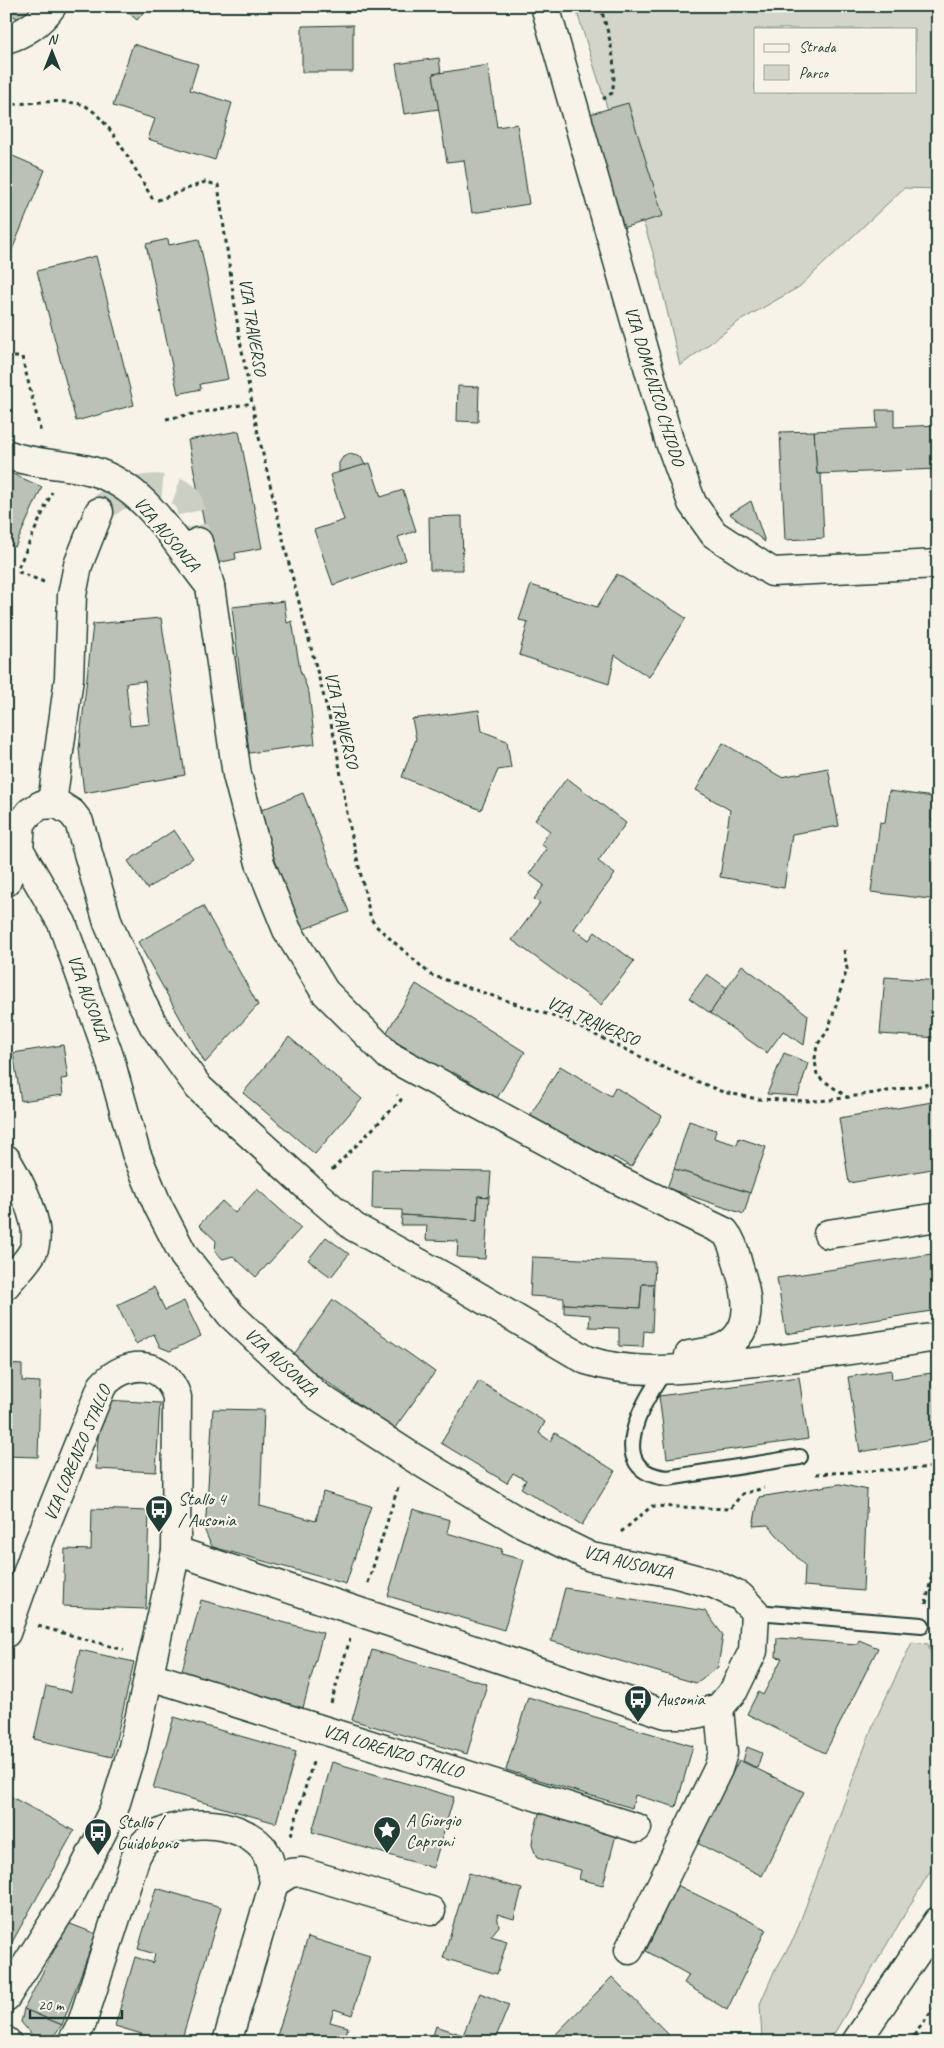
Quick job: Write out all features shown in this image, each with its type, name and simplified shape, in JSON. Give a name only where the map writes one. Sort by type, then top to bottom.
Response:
[{"type":"street","points":[[6,39],[22,34],[47,14],[52,6]]},
{"type":"street","name":"VIA DOMENICO CHIODO","points":[[545,6],[669,440],[692,503],[714,534],[772,572],[938,564]]},
{"type":"street","name":"VIA AUSONIA","points":[[6,454],[23,460],[92,471],[116,481],[130,490],[164,525],[210,586]]},
{"type":"street","points":[[52,803],[69,678],[72,596],[78,565],[99,512]]},
{"type":"street","name":"VIA AUSONIA","points":[[198,542],[210,586],[237,775],[260,863],[287,930],[325,992],[389,1056],[618,1180],[725,1232],[734,1246],[747,1298],[747,1311],[742,1331],[737,1338],[725,1346],[677,1359],[665,1371]]},
{"type":"street","points":[[6,882],[19,849],[19,832],[25,817],[35,808],[52,803],[68,809],[79,822],[108,922],[143,1006],[154,1026],[199,1088],[354,1227],[586,1360],[607,1366],[665,1371],[797,1358],[938,1337]]},
{"type":"street","name":"VIA AUSONIA","points":[[19,849],[62,922],[109,1056],[136,1153],[158,1206],[184,1256],[231,1314],[316,1395],[409,1455],[518,1520],[592,1557],[673,1573],[714,1584],[741,1597],[755,1612]]},
{"type":"street","points":[[6,1159],[21,1184],[36,1239],[32,1253],[6,1285]]},
{"type":"street","points":[[828,1234],[938,1217]]},
{"type":"street","name":"VIA LORENZO STALLO","points":[[6,1997],[70,1896],[114,1809],[133,1747],[176,1551],[178,1406],[174,1387],[168,1378],[150,1369],[129,1368],[117,1373],[102,1386],[34,1554],[9,1626]]},
{"type":"street","points":[[176,1551],[666,1714],[696,1714],[719,1708],[734,1690],[753,1651],[755,1612]]},
{"type":"street","name":"VIA LORENZO STALLO","points":[[150,1676],[637,1828]]},
{"type":"street","points":[[630,1950],[718,1769],[723,1753],[719,1708]]},
{"type":"street","points":[[72,2042],[82,2023],[136,1856],[145,1842],[173,1828],[190,1824],[225,1828],[254,1839],[263,1848],[271,1865],[274,1883],[227,2042]]},
{"type":"street","points":[[274,1883],[290,1873],[302,1872],[430,1911]]},
{"type":"street","points":[[856,2042],[938,1922]]},
{"type":"lane","points":[[665,1371],[651,1390],[633,1433],[634,1459],[647,1473],[668,1478],[800,1457]]},
{"type":"lane","points":[[755,1612],[922,1625]]},
{"type":"path","points":[[573,107],[604,98],[612,93],[612,48],[600,6]]},
{"type":"path","name":"VIA TRAVERSO","points":[[6,105],[60,102],[82,104],[90,109],[123,147],[152,198],[158,200],[205,182],[218,186],[238,335],[252,403],[289,564],[334,739],[348,819],[369,911],[376,926],[431,975],[564,1020],[660,1066],[723,1092],[779,1101],[830,1100],[938,1083]]},
{"type":"path","points":[[6,357],[22,357],[35,406]]},
{"type":"path","points":[[166,419],[252,403]]},
{"type":"path","points":[[51,585],[19,572],[18,568],[52,492],[54,490],[66,494],[76,469]]},
{"type":"path","points":[[844,950],[847,969],[827,1032],[817,1045],[815,1058],[817,1076],[847,1097]]},
{"type":"path","points":[[312,1191],[401,1100],[387,1082],[389,1056]]},
{"type":"path","points":[[291,1835],[358,1612],[409,1455]]},
{"type":"path","points":[[815,1474],[938,1467]]},
{"type":"path","points":[[592,1557],[652,1506],[730,1509],[742,1494],[769,1487]]},
{"type":"path","points":[[922,1625],[938,1543]]},
{"type":"path","points":[[9,1626],[120,1649]]},
{"type":"path","points":[[909,2042],[938,2003]]},
{"type":"green space","points":[[575,6],[938,6],[938,189],[904,188],[799,287],[738,322],[680,366],[655,259]]},
{"type":"green space","points":[[912,1642],[928,1644],[933,1660],[932,1693],[938,1695],[938,1858],[835,2032],[825,2042],[766,2042],[762,2038],[760,2004],[773,1974],[794,1938],[873,1725]]},
{"type":"building","points":[[6,6],[38,6],[26,24],[6,11]]},
{"type":"building","points":[[120,6],[149,6],[137,20]]},
{"type":"building","points":[[353,25],[353,72],[302,72],[302,26]]},
{"type":"building","points":[[133,44],[198,64],[190,90],[232,103],[215,160],[148,139],[155,119],[113,106]]},
{"type":"building","points":[[439,58],[441,73],[433,74],[439,109],[404,114],[396,64]]},
{"type":"building","points":[[488,65],[497,127],[517,124],[529,204],[472,213],[464,160],[447,162],[433,74]]},
{"type":"building","points":[[628,103],[663,216],[622,228],[587,115]]},
{"type":"building","points":[[6,153],[45,170],[12,250],[6,276]]},
{"type":"building","points":[[168,239],[169,245],[199,239],[228,379],[200,384],[201,389],[178,394],[146,244]]},
{"type":"building","points":[[96,256],[134,405],[76,421],[37,271]]},
{"type":"building","points":[[458,386],[479,387],[478,422],[457,421]]},
{"type":"building","points":[[876,410],[894,410],[894,427],[938,425],[938,469],[817,474],[814,431],[877,428]]},
{"type":"building","points":[[239,431],[262,548],[235,553],[236,559],[212,564],[188,440]]},
{"type":"building","points":[[814,431],[817,474],[821,474],[824,538],[785,540],[780,432]]},
{"type":"building","points":[[350,454],[361,457],[365,465],[339,472],[339,463],[343,457]]},
{"type":"building","points":[[370,463],[381,497],[403,490],[416,531],[398,537],[406,560],[333,585],[314,530],[344,520],[330,475]]},
{"type":"building","points":[[6,471],[42,487],[15,547],[6,543]]},
{"type":"building","points":[[751,501],[765,542],[730,514]]},
{"type":"building","points":[[462,516],[463,570],[430,570],[429,517]]},
{"type":"building","points":[[617,574],[686,618],[649,677],[615,655],[609,684],[519,655],[528,622],[519,620],[531,585],[597,607]]},
{"type":"building","points":[[284,601],[287,623],[292,621],[300,670],[309,693],[315,744],[249,753],[232,607]]},
{"type":"building","points":[[161,618],[185,775],[84,793],[79,749],[93,624]],"holes":[[[145,681],[150,724],[130,726],[126,683]]]},
{"type":"building","points":[[479,710],[482,731],[507,741],[511,768],[498,770],[481,810],[402,777],[416,739],[412,719]]},
{"type":"building","points":[[723,743],[781,777],[828,768],[839,826],[792,834],[784,888],[720,877],[730,810],[696,790]]},
{"type":"building","points":[[567,778],[626,823],[598,861],[615,874],[574,929],[589,940],[595,932],[634,961],[601,1005],[512,940],[540,903],[534,899],[544,885],[529,874],[547,849],[541,844],[550,831],[535,820]]},
{"type":"building","points":[[889,791],[934,797],[931,820],[938,820],[938,900],[871,892],[880,822],[885,823]]},
{"type":"building","points":[[303,793],[349,912],[301,930],[256,812]]},
{"type":"building","points":[[174,830],[193,858],[147,889],[128,861]]},
{"type":"building","points":[[203,906],[258,1005],[205,1063],[138,942]]},
{"type":"building","points":[[742,965],[808,1015],[804,1045],[783,1031],[767,1053],[710,1013]]},
{"type":"building","points":[[707,974],[727,988],[710,1013],[689,998]]},
{"type":"building","points":[[885,977],[938,981],[938,1038],[880,1034]]},
{"type":"building","points":[[416,984],[525,1052],[497,1098],[453,1072],[451,1076],[385,1035]]},
{"type":"building","points":[[289,1037],[362,1099],[315,1154],[243,1093]]},
{"type":"building","points":[[63,1045],[68,1078],[61,1079],[63,1095],[21,1101],[13,1053]]},
{"type":"building","points":[[784,1053],[808,1063],[798,1096],[767,1094]]},
{"type":"building","points":[[560,1066],[611,1096],[615,1087],[662,1116],[631,1167],[614,1157],[611,1162],[583,1145],[580,1150],[528,1119]]},
{"type":"building","points":[[938,1101],[938,1168],[849,1183],[839,1118]]},
{"type":"building","points":[[689,1121],[716,1130],[714,1138],[737,1145],[739,1138],[766,1147],[750,1193],[674,1169]]},
{"type":"building","points":[[674,1169],[750,1193],[744,1214],[667,1188]]},
{"type":"building","points":[[373,1170],[491,1172],[489,1197],[478,1196],[477,1220],[402,1215],[402,1210],[372,1209]]},
{"type":"building","points":[[257,1189],[301,1228],[256,1277],[233,1256],[223,1259],[215,1252],[216,1241],[199,1225],[222,1201],[235,1213]]},
{"type":"building","points":[[478,1196],[489,1197],[485,1259],[457,1257],[458,1241],[426,1240],[427,1225],[401,1225],[402,1215],[477,1220]]},
{"type":"building","points":[[326,1237],[349,1254],[331,1277],[308,1260]]},
{"type":"building","points":[[938,1253],[938,1310],[786,1334],[777,1278]]},
{"type":"building","points":[[532,1257],[655,1262],[654,1284],[642,1284],[640,1308],[564,1304],[564,1298],[530,1296]]},
{"type":"building","points":[[642,1284],[654,1284],[652,1332],[644,1331],[643,1347],[619,1346],[619,1328],[589,1327],[590,1315],[564,1313],[564,1304],[640,1308]]},
{"type":"building","points":[[154,1287],[165,1310],[184,1301],[201,1336],[170,1351],[160,1347],[154,1334],[136,1344],[117,1305]]},
{"type":"building","points":[[333,1300],[435,1372],[394,1429],[292,1357]]},
{"type":"building","points":[[6,1364],[22,1365],[22,1381],[40,1382],[38,1457],[6,1456]]},
{"type":"building","points":[[891,1370],[892,1379],[938,1372],[938,1439],[860,1452],[848,1377]]},
{"type":"building","points":[[799,1377],[808,1439],[667,1458],[659,1396]]},
{"type":"building","points":[[479,1381],[545,1422],[539,1433],[550,1441],[555,1433],[615,1471],[582,1525],[521,1488],[526,1480],[513,1473],[507,1483],[441,1443]]},
{"type":"building","points":[[105,1400],[160,1403],[156,1472],[96,1469],[99,1422],[104,1422]]},
{"type":"building","points":[[213,1409],[264,1410],[260,1506],[316,1521],[323,1492],[371,1506],[346,1584],[213,1547],[205,1531]]},
{"type":"building","points":[[840,1484],[867,1490],[863,1591],[804,1586],[805,1566],[768,1525],[753,1526],[759,1497]]},
{"type":"building","points":[[92,1509],[149,1511],[146,1609],[63,1606],[65,1549],[91,1550]]},
{"type":"building","points":[[413,1509],[450,1520],[447,1533],[502,1549],[501,1554],[524,1560],[504,1630],[388,1596]]},
{"type":"building","points":[[565,1588],[705,1611],[723,1635],[718,1667],[696,1683],[551,1641]]},
{"type":"building","points":[[201,1600],[323,1633],[303,1708],[181,1674]]},
{"type":"building","points":[[777,1638],[857,1644],[859,1640],[878,1648],[825,1753],[747,1714],[758,1692],[763,1695],[782,1658],[776,1657]]},
{"type":"building","points":[[80,1650],[134,1662],[112,1757],[34,1739],[46,1686],[71,1692]]},
{"type":"building","points":[[372,1650],[487,1684],[467,1754],[352,1720]]},
{"type":"building","points":[[528,1697],[693,1746],[676,1807],[635,1795],[632,1808],[506,1770]]},
{"type":"building","points":[[174,1717],[296,1752],[276,1823],[153,1788]]},
{"type":"building","points":[[747,1747],[762,1753],[757,1768],[743,1761]]},
{"type":"building","points":[[739,1760],[804,1792],[762,1876],[697,1843]]},
{"type":"building","points":[[332,1762],[454,1797],[433,1868],[312,1832]]},
{"type":"building","points":[[6,1794],[74,1831],[6,1953]]},
{"type":"building","points":[[542,1803],[618,1827],[603,1885],[579,1879],[581,1870],[537,1858],[532,1845]]},
{"type":"building","points":[[469,1873],[522,1889],[514,1919],[497,1914],[499,1926],[491,1936],[507,1941],[497,1974],[443,1958]]},
{"type":"building","points":[[677,1885],[766,1929],[727,2010],[684,1983],[689,1975],[646,1951]]},
{"type":"building","points":[[156,1888],[221,1907],[181,2042],[168,2042],[115,2026],[135,1957],[153,1963],[155,1954],[138,1949]]},
{"type":"building","points":[[68,1923],[96,1934],[62,2025],[24,2009]]},
{"type":"building","points":[[308,1937],[370,1956],[352,2015],[334,2009],[330,2022],[348,2027],[344,2042],[275,2042]]},
{"type":"building","points":[[612,1977],[669,2035],[662,2042],[548,2042]]},
{"type":"building","points":[[480,1993],[509,2005],[494,2042],[478,2042],[463,2035]]},
{"type":"building","points":[[24,2009],[62,2025],[50,2037],[32,2035],[21,2022]]},
{"type":"building","points":[[436,2026],[463,2035],[461,2042],[431,2042]]},
{"type":"tunnel","points":[[99,512],[112,500],[131,492],[152,488],[172,490],[188,499],[198,542]]},
{"type":"place","name":"Stallo 4 / Ausonia","points":[[159,1533]]},
{"type":"place","name":"Ausonia","points":[[638,1723]]},
{"type":"place","name":"A Giorgio Caproni","points":[[387,1854]]},
{"type":"place","name":"Stallo / Guidobono","points":[[98,1856]]}]
